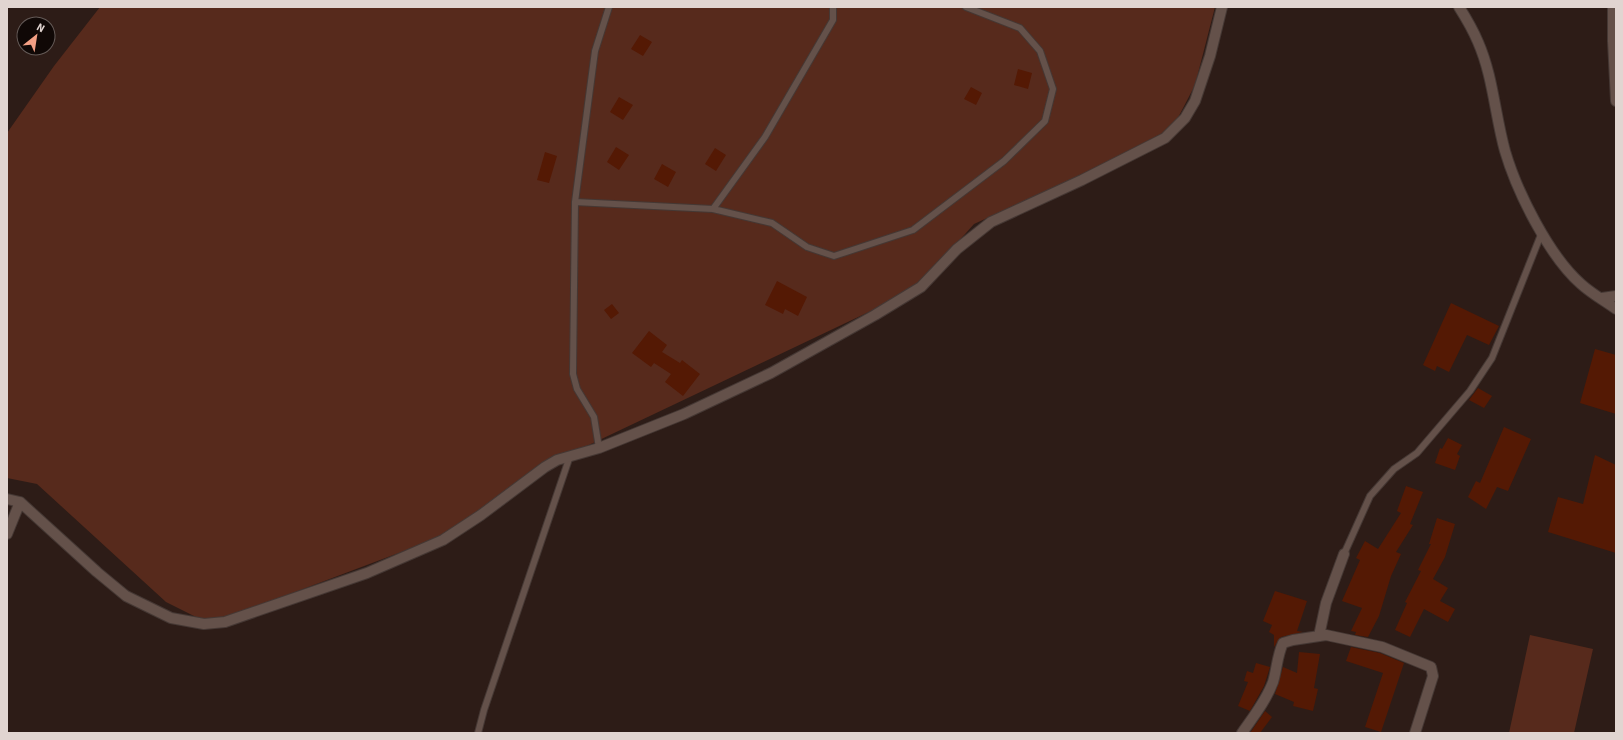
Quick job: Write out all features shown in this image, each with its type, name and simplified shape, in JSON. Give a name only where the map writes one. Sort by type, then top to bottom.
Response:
[{"type":"street","points":[[7,499],[20,502],[97,572],[126,596],[171,618],[204,624],[225,622],[367,573],[443,540],[481,515],[545,467],[570,456],[599,448],[684,414],[778,369],[875,315],[921,287],[957,249],[991,222],[1082,180],[1165,138],[1184,118],[1194,101],[1210,56],[1222,7]]},
{"type":"street","points":[[1459,7],[1478,42],[1484,59],[1502,140],[1513,175],[1542,232],[1557,255],[1581,284],[1616,309]]},
{"type":"street","points":[[1613,7],[1613,48],[1616,101]]},
{"type":"street","points":[[1602,298],[1616,296]]},
{"type":"street","points":[[7,534],[20,502]]},
{"type":"street","points":[[1319,636],[1326,603],[1344,554]]},
{"type":"street","points":[[1242,733],[1267,696],[1276,673],[1279,651],[1284,643],[1293,640],[1326,635],[1382,647],[1430,668],[1432,676],[1415,733]]},
{"type":"lane","points":[[599,448],[594,417],[577,389],[573,374],[575,202],[595,51],[609,7]]},
{"type":"lane","points":[[713,209],[765,137],[833,20],[833,7]]},
{"type":"lane","points":[[575,202],[713,209],[772,222],[807,247],[834,256],[913,230],[1004,161],[1045,121],[1053,89],[1040,51],[1020,28],[966,7]]},
{"type":"lane","points":[[1344,554],[1370,496],[1394,469],[1417,454],[1470,391],[1492,358],[1542,232]]},
{"type":"lane","points":[[478,733],[489,695],[570,456]]},
{"type":"shaded area","points":[[100,7],[1215,7],[1195,85],[1169,135],[974,224],[915,290],[572,453],[465,528],[210,624],[166,602],[37,484],[7,478],[7,133],[54,66]]},
{"type":"shaded area","points":[[1530,635],[1593,649],[1574,733],[1509,733]]},
{"type":"building","points":[[640,35],[652,42],[643,56],[631,49]]},
{"type":"building","points":[[1018,69],[1032,73],[1028,89],[1014,85]]},
{"type":"building","points":[[971,87],[982,93],[976,105],[964,99]]},
{"type":"building","points":[[619,97],[633,105],[623,120],[610,112]]},
{"type":"building","points":[[616,147],[629,155],[619,170],[607,162]]},
{"type":"building","points":[[715,148],[726,155],[716,171],[705,164]]},
{"type":"building","points":[[545,152],[557,156],[549,183],[537,180]]},
{"type":"building","points":[[662,164],[676,172],[668,187],[654,179]]},
{"type":"building","points":[[777,281],[807,297],[798,316],[785,309],[783,314],[765,305]]},
{"type":"building","points":[[1451,303],[1499,326],[1489,345],[1467,335],[1449,372],[1437,366],[1435,371],[1423,365]]},
{"type":"building","points":[[612,304],[619,313],[611,319],[604,310]]},
{"type":"building","points":[[649,331],[667,345],[662,352],[680,363],[682,360],[700,374],[683,396],[665,382],[671,374],[654,363],[651,367],[632,353]]},
{"type":"building","points":[[1595,349],[1616,355],[1616,414],[1580,403]]},
{"type":"building","points":[[1478,388],[1492,396],[1484,408],[1469,400]]},
{"type":"building","points":[[1504,427],[1531,439],[1508,491],[1497,487],[1486,509],[1468,497],[1476,481],[1480,483]]},
{"type":"building","points":[[1448,438],[1462,445],[1457,454],[1460,456],[1455,470],[1435,463],[1440,448],[1442,449]]},
{"type":"building","points":[[1595,455],[1616,465],[1616,553],[1548,532],[1558,497],[1583,504]]},
{"type":"building","points":[[1406,486],[1423,492],[1410,524],[1413,525],[1396,552],[1401,554],[1391,576],[1379,616],[1368,637],[1355,635],[1356,632],[1351,631],[1362,608],[1342,601],[1360,560],[1356,558],[1365,541],[1378,549],[1401,513],[1397,511]]},
{"type":"building","points":[[1437,518],[1455,524],[1445,557],[1433,579],[1448,588],[1440,601],[1455,609],[1448,622],[1424,609],[1410,637],[1395,630],[1407,603],[1405,602],[1421,571],[1418,570],[1431,544],[1429,544]]},
{"type":"building","points":[[1275,591],[1307,601],[1297,631],[1303,632],[1281,637],[1274,647],[1274,635],[1269,632],[1272,625],[1263,621]]},
{"type":"building","points":[[1351,647],[1380,653],[1404,663],[1381,732],[1365,727],[1383,673],[1346,661]]},
{"type":"building","points":[[1299,652],[1320,654],[1314,688],[1318,689],[1313,711],[1293,706],[1294,702],[1275,694],[1283,667],[1297,673]]},
{"type":"building","points":[[1256,663],[1270,667],[1264,686],[1250,711],[1238,706],[1248,682],[1244,681],[1247,671],[1253,673]]},
{"type":"building","points":[[1265,711],[1272,717],[1260,733],[1250,733]]}]
